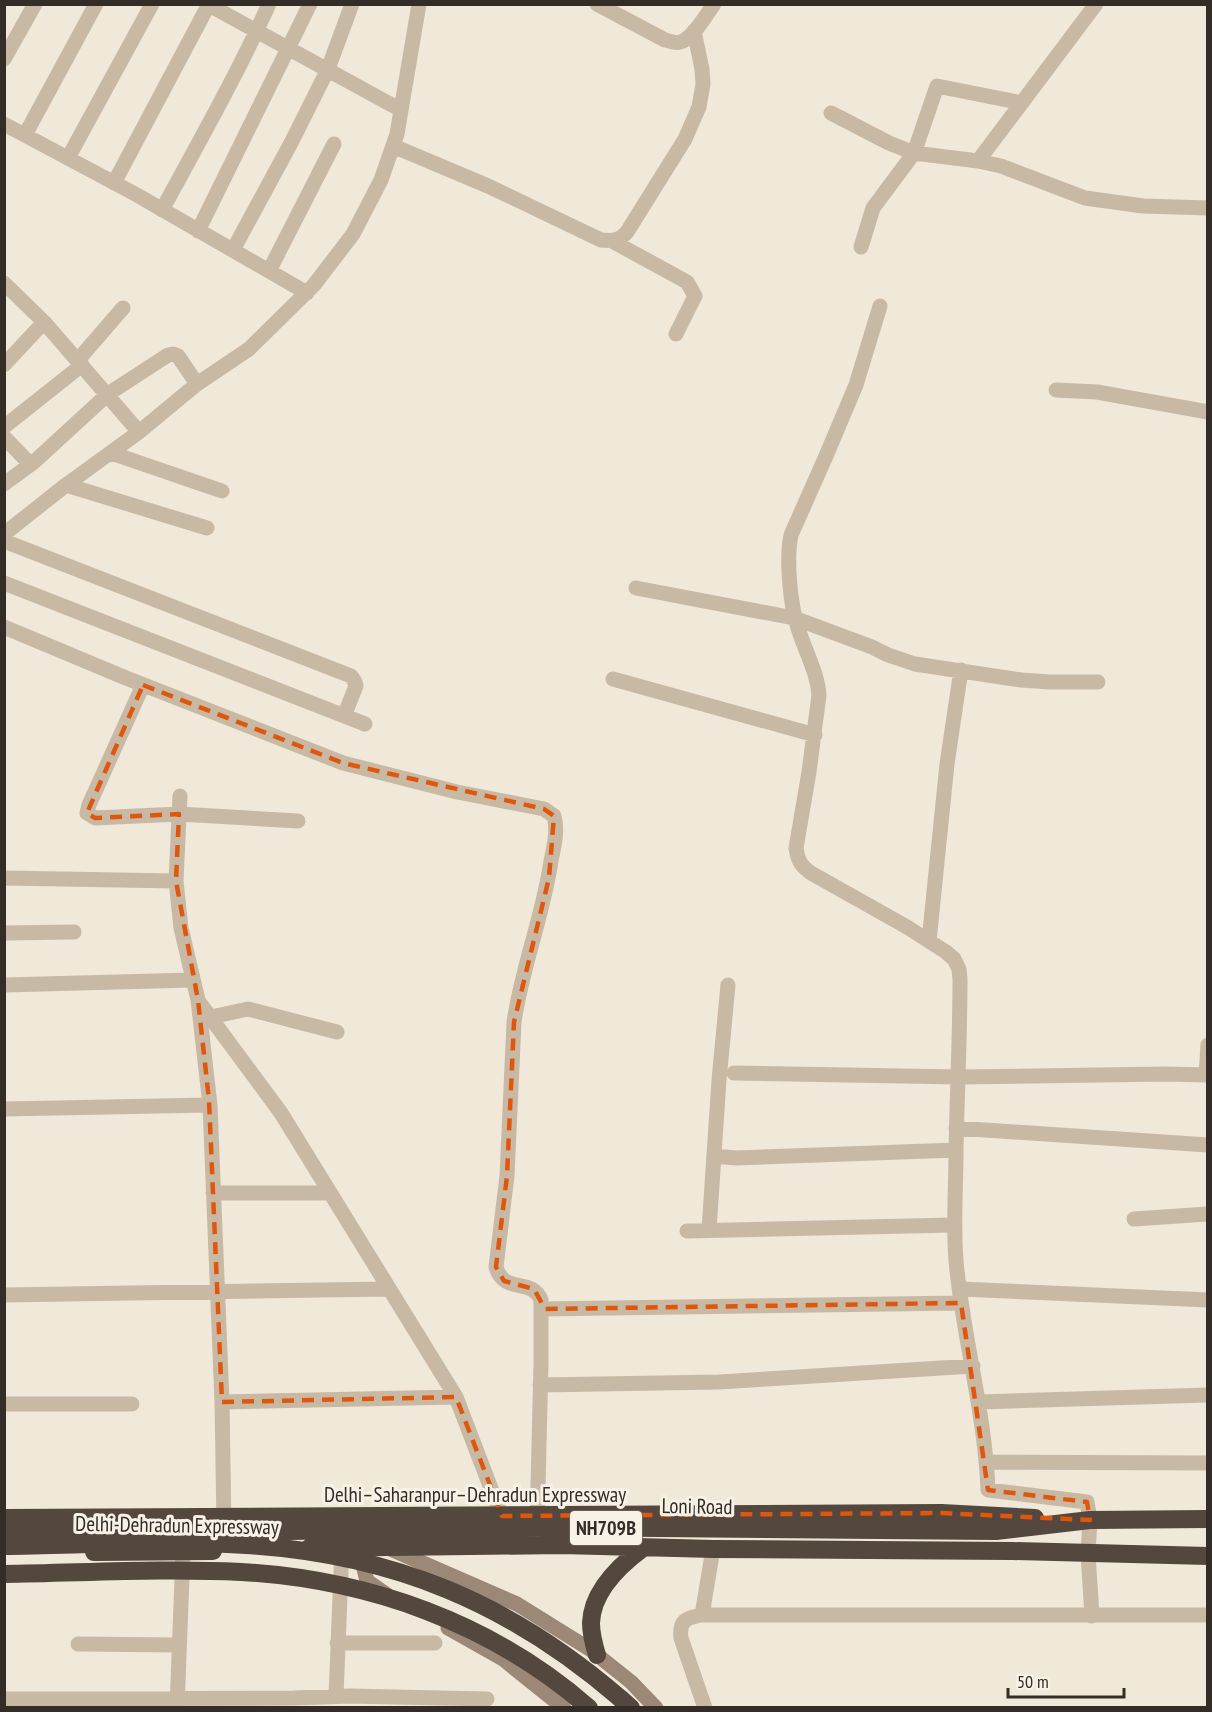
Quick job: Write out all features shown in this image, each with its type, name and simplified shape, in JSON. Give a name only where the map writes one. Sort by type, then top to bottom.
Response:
[{"type":"highway","name":"Delhi–Saharanpur–Dehradun Expressway","points":[[4,1518],[941,1513],[1090,1520]]},
{"type":"highway","name":"Loni Road","points":[[4,1553],[183,1552],[506,1528],[996,1531],[1090,1520],[1208,1519]]},
{"type":"highway","name":"Loni Road","points":[[4,1533],[224,1532],[352,1541]]},
{"type":"highway","name":"Loni Road","points":[[384,1538],[713,1550],[1000,1551],[1208,1556]]},
{"type":"highway","name":"Delhi-Dehradun Expressway","points":[[4,1546],[245,1545],[318,1553],[388,1568],[453,1591],[514,1621],[570,1657],[631,1707]]},
{"type":"highway","points":[[597,1655],[592,1638],[591,1622],[595,1605],[615,1573],[644,1548]]},
{"type":"highway","points":[[4,1574],[219,1571],[278,1575],[380,1594],[412,1604],[472,1630],[528,1661],[590,1707]]},
{"type":"street","points":[[4,59],[35,4]]},
{"type":"street","points":[[25,135],[96,4]]},
{"type":"street","points":[[68,158],[152,4]]},
{"type":"street","points":[[162,210],[257,31],[268,4]]},
{"type":"street","points":[[198,231],[310,4]]},
{"type":"street","points":[[233,250],[328,69],[352,4]]},
{"type":"street","points":[[4,534],[139,432],[197,384],[249,349],[307,293],[353,234],[381,180],[393,146],[401,110],[419,4]]},
{"type":"street","points":[[597,4],[674,43],[682,42],[694,31],[714,4]]},
{"type":"street","points":[[978,161],[1096,4]]},
{"type":"street","points":[[114,183],[209,5],[401,110]]},
{"type":"street","points":[[393,146],[488,186],[601,240],[620,240],[693,124],[703,84],[694,31]]},
{"type":"street","points":[[861,247],[873,208],[914,153],[937,86],[1022,103]]},
{"type":"street","points":[[831,113],[889,143],[914,153],[1001,166],[1085,198],[1143,206],[1208,208]]},
{"type":"street","points":[[4,124],[114,183],[307,293]]},
{"type":"street","points":[[269,271],[334,144]]},
{"type":"street","points":[[612,241],[687,282],[695,297],[676,334]]},
{"type":"street","points":[[4,283],[44,322],[139,432]]},
{"type":"street","points":[[880,306],[856,385],[791,535],[788,553],[794,618],[818,683],[819,695],[815,735],[796,848],[802,868],[929,941],[954,959],[959,969],[959,1077],[954,1225],[961,1296],[987,1462],[988,1490],[1087,1502],[1090,1520],[1088,1554],[1092,1616]]},
{"type":"street","points":[[4,427],[80,363],[123,308]]},
{"type":"street","points":[[4,365],[44,322]]},
{"type":"street","points":[[4,484],[30,464],[108,394],[168,355],[173,354],[181,360],[197,384]]},
{"type":"street","points":[[1056,390],[1096,392],[1208,412]]},
{"type":"street","points":[[4,437],[30,464]]},
{"type":"street","points":[[111,453],[222,491]]},
{"type":"street","points":[[66,485],[207,528]]},
{"type":"street","points":[[4,541],[351,676],[356,686],[344,716]]},
{"type":"street","points":[[4,583],[365,724]]},
{"type":"street","points":[[636,588],[794,618],[907,661],[1021,680],[1098,682]]},
{"type":"street","points":[[4,627],[143,685],[343,763],[457,792],[544,809],[554,816],[556,839],[549,878],[524,973],[514,1022],[507,1176],[496,1267],[498,1275],[504,1281],[534,1289],[541,1299],[537,1528]]},
{"type":"street","points":[[929,941],[947,764],[962,670]]},
{"type":"street","points":[[613,679],[815,735]]},
{"type":"street","points":[[143,685],[87,813],[95,818],[179,814],[298,821]]},
{"type":"street","points":[[180,796],[176,881],[181,928],[198,1000],[210,1105],[222,1402],[224,1532]]},
{"type":"street","points":[[4,878],[176,881]]},
{"type":"street","points":[[4,933],[74,932]]},
{"type":"street","points":[[4,985],[193,980]]},
{"type":"street","points":[[709,1230],[718,1080],[728,986]]},
{"type":"street","points":[[198,1000],[281,1113],[456,1397],[506,1528]]},
{"type":"street","points":[[211,1017],[248,1009],[337,1032]]},
{"type":"street","points":[[734,1073],[959,1077],[1207,1075],[1208,1045]]},
{"type":"street","points":[[4,1109],[210,1105]]},
{"type":"street","points":[[956,1128],[1208,1145]]},
{"type":"street","points":[[714,1156],[736,1158],[956,1150]]},
{"type":"street","points":[[213,1193],[330,1193]]},
{"type":"street","points":[[1134,1218],[1208,1214]]},
{"type":"street","points":[[687,1231],[954,1225]]},
{"type":"street","points":[[4,1295],[389,1289]]},
{"type":"street","points":[[541,1309],[961,1296],[1208,1300]]},
{"type":"street","points":[[540,1384],[719,1382],[973,1366]]},
{"type":"street","points":[[979,1401],[1208,1395]]},
{"type":"street","points":[[222,1402],[456,1397]]},
{"type":"street","points":[[4,1404],[132,1404]]},
{"type":"street","points":[[987,1462],[1208,1463]]},
{"type":"street","points":[[384,1538],[517,1604],[597,1655],[631,1682],[656,1707]]},
{"type":"street","points":[[336,1696],[337,1644],[352,1541]]},
{"type":"street","points":[[352,1541],[367,1581],[389,1596],[504,1659],[564,1707]]},
{"type":"street","points":[[702,1615],[713,1550]]},
{"type":"street","points":[[177,1703],[183,1552]]},
{"type":"street","points":[[705,1707],[680,1631],[681,1624],[686,1619],[702,1615],[1208,1615]]},
{"type":"street","points":[[337,1644],[435,1643]]},
{"type":"street","points":[[78,1644],[179,1645]]},
{"type":"street","points":[[4,1699],[177,1703],[336,1696],[487,1699]]},
{"type":"highlighted area","points":[[143,685],[343,763],[544,809],[554,816],[549,878],[514,1022],[507,1176],[496,1267],[504,1281],[534,1289],[545,1309],[961,1303],[988,1490],[1087,1502],[1090,1520],[941,1513],[502,1516],[456,1397],[222,1402],[209,1100],[198,1000],[176,881],[179,814],[95,818],[87,813]]}]
